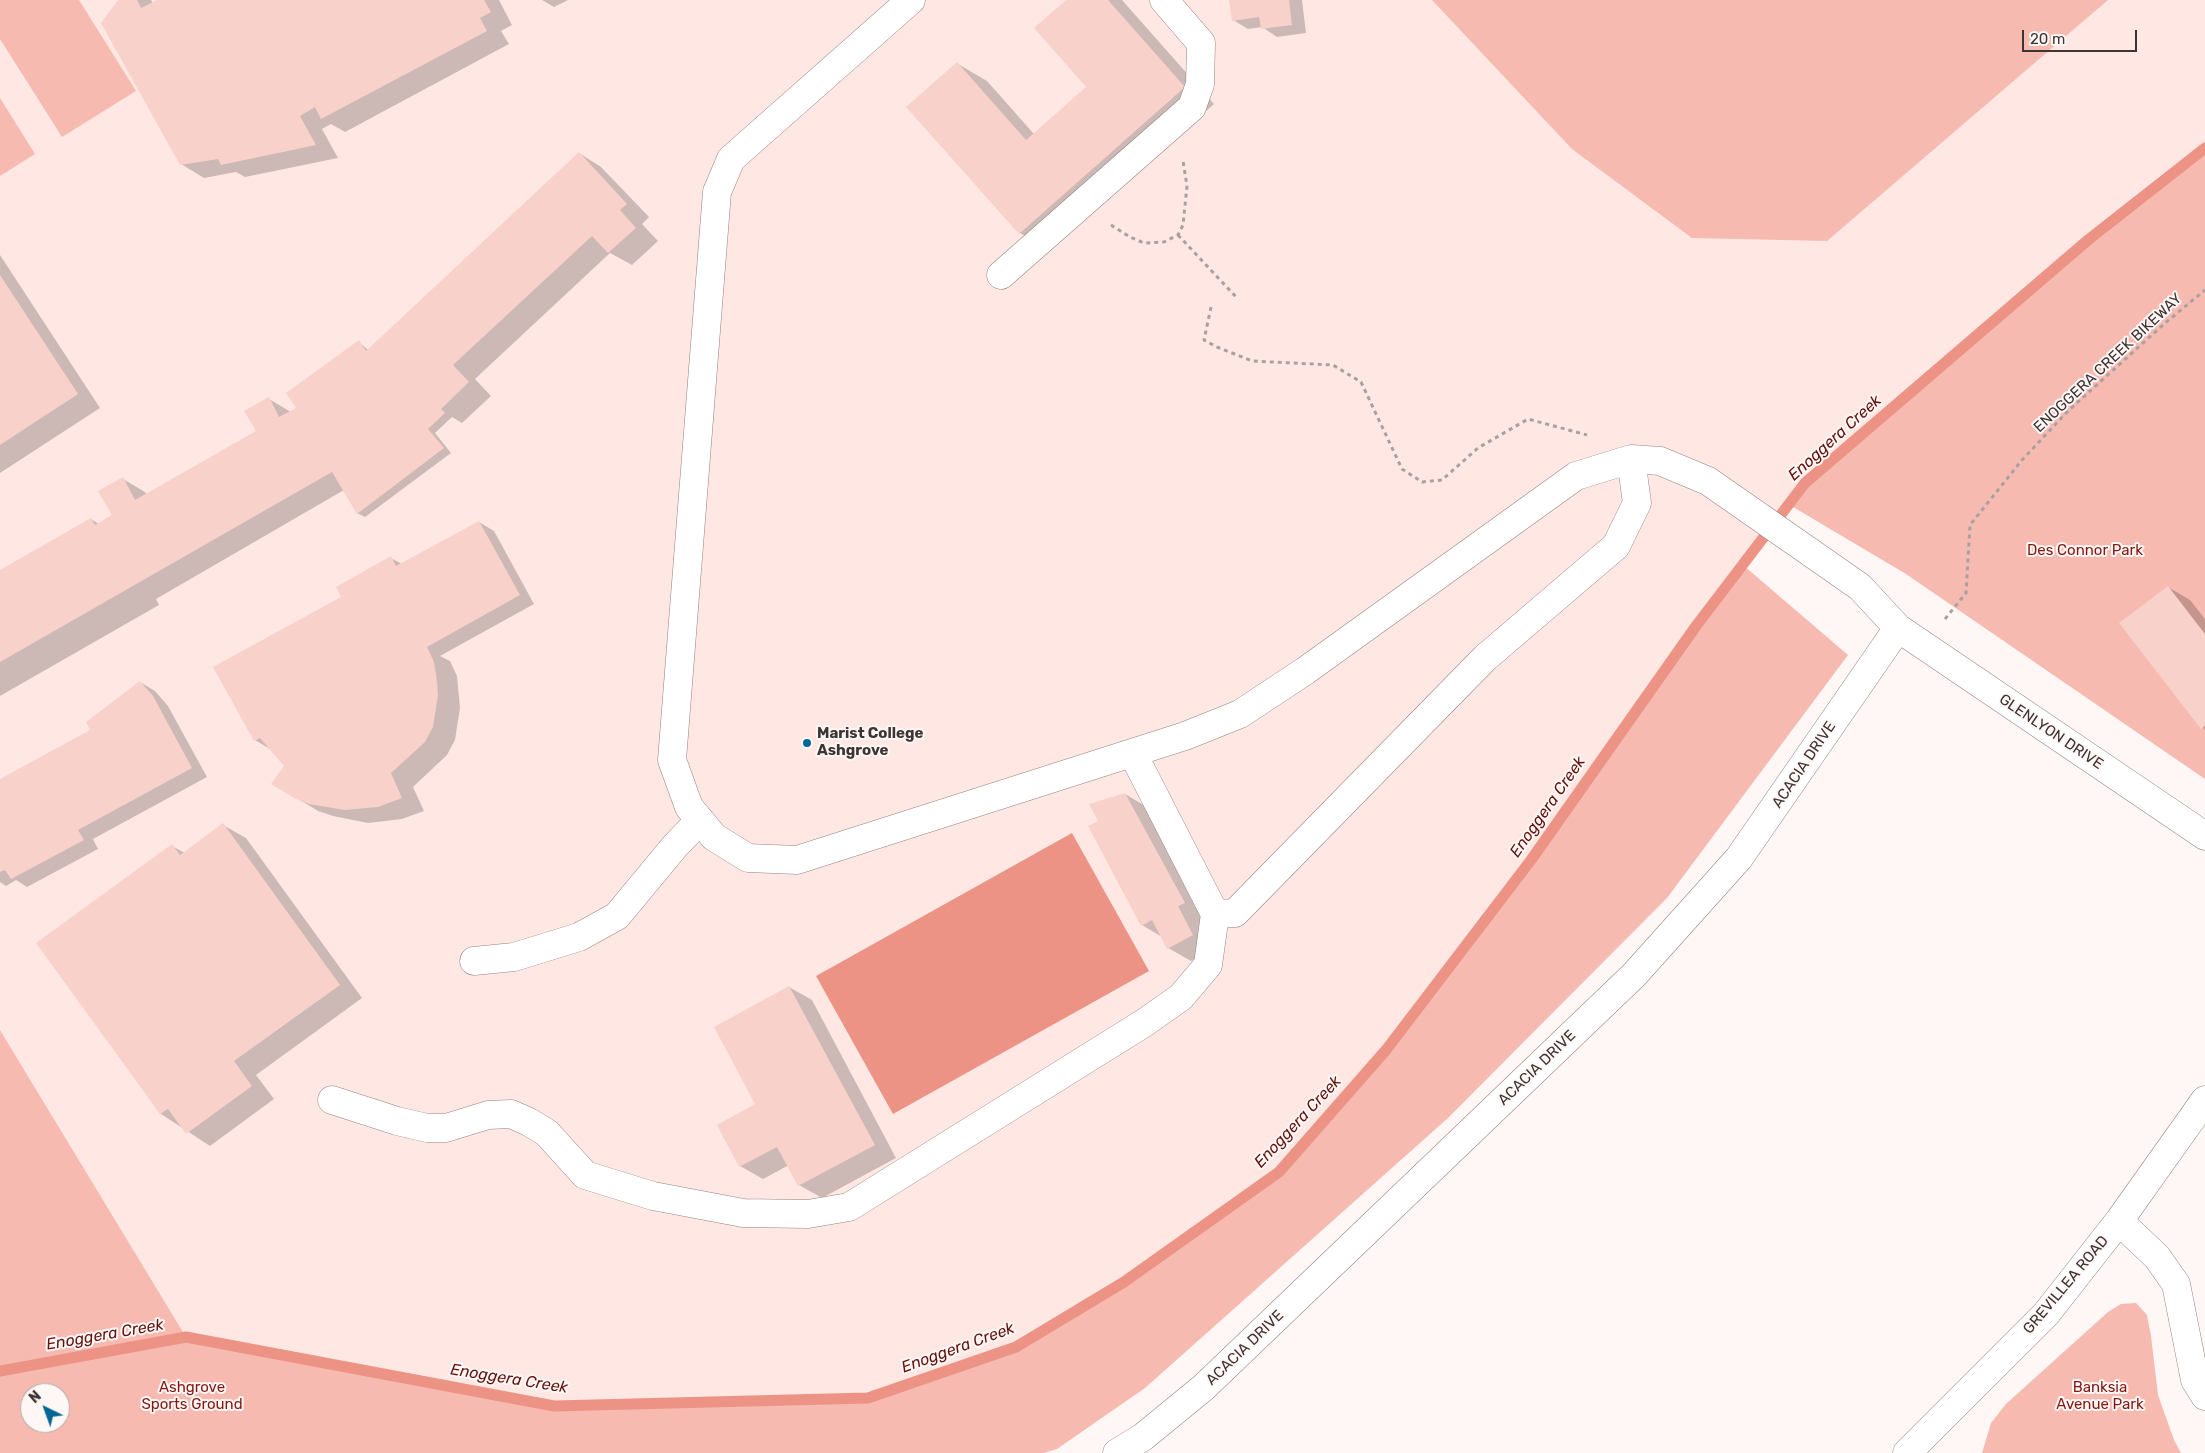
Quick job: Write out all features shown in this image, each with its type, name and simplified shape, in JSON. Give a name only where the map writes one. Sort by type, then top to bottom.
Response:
[{"type":"street","points":[[911,0],[731,159],[717,192],[672,760],[689,807],[714,837],[748,858],[797,860],[1133,754],[1240,714],[1305,671],[1576,476],[1631,458],[1637,503],[1616,546],[1484,658],[1235,913],[1215,914]]},
{"type":"street","points":[[1001,275],[1192,106],[1200,84],[1202,65],[1201,43],[1164,0]]},
{"type":"street","name":"GLENLYON DRIVE","points":[[1631,458],[1660,461],[1708,481],[1860,587],[1898,628],[2205,836]]},
{"type":"street","name":"ACACIA DRIVE","points":[[1117,1453],[1143,1437],[1204,1387],[1634,975],[1739,858],[1898,628]]},
{"type":"street","points":[[332,1100],[397,1121],[427,1128],[446,1128],[488,1115],[511,1114],[547,1133],[585,1175],[653,1196],[743,1213],[808,1214],[849,1207],[1144,1023],[1181,997],[1208,966],[1215,914],[1133,754]]},
{"type":"street","points":[[474,961],[514,958],[579,937],[618,916],[669,853],[700,820]]},
{"type":"street","name":"GREVILLEA ROAD","points":[[1907,1453],[2046,1314],[2118,1221],[2205,1100]]},
{"type":"street","points":[[2118,1221],[2158,1257],[2176,1284],[2196,1380],[2205,1396]]},
{"type":"path","points":[[1087,199],[1111,225],[1144,243],[1164,242],[1178,235],[1183,225],[1185,212],[1187,186],[1184,164],[1174,145],[1163,132]]},
{"type":"path","points":[[1178,235],[1237,298]]},
{"type":"path","name":"ENOGGERA CREEK BIKEWAY","points":[[1898,628],[1947,619],[1966,592],[1970,525],[2022,460],[2068,411],[2164,324],[2205,290]]},
{"type":"path","points":[[1211,307],[1204,340],[1217,347],[1252,361],[1333,366],[1361,382],[1402,469],[1422,482],[1442,480],[1478,448],[1528,419],[1593,437]]},
{"type":"shaded area","name":"Marist College Ashgrove","points":[[0,0],[2205,0],[2205,148],[2088,240],[1805,483],[1696,626],[1531,860],[1386,1050],[1279,1172],[1124,1282],[1016,1347],[868,1398],[554,1406],[186,1337],[0,1030]]},
{"type":"shaded area","points":[[1072,833],[1149,971],[893,1114],[816,976]]},
{"type":"green space","points":[[0,0],[79,0],[136,91],[62,137],[0,39]]},
{"type":"green space","points":[[1432,0],[2108,0],[1827,241],[1692,238],[1572,149]]},
{"type":"green space","points":[[0,98],[35,154],[0,176]]},
{"type":"green space","name":"Des Connor Park","points":[[2205,148],[2205,779],[1906,574],[1788,504],[1805,483],[2088,240]]},
{"type":"green space","name":"Ashgrove Sports Ground","points":[[1743,565],[1848,655],[1667,898],[1448,1118],[1145,1388],[1057,1449],[1044,1453],[0,1453],[0,1030],[186,1337],[554,1406],[868,1398],[1016,1347],[1124,1282],[1279,1172],[1386,1050],[1531,860],[1696,626]]},
{"type":"green space","name":"Banksia Avenue Park","points":[[2136,1303],[2147,1315],[2158,1395],[2174,1440],[2181,1453],[1982,1453],[1991,1423],[2006,1404],[2108,1312],[2121,1304]]},
{"type":"building","points":[[118,0],[137,0],[141,8],[157,0],[484,0],[491,12],[480,18],[487,31],[321,119],[315,107],[300,116],[316,145],[221,165],[218,159],[180,165],[101,23]]},
{"type":"building","points":[[1066,0],[1108,0],[1185,87],[1019,234],[906,107],[957,62],[1026,140],[1086,87],[1034,28]]},
{"type":"building","points":[[1229,0],[1289,0],[1292,25],[1261,29],[1259,17],[1232,21]]},
{"type":"building","points":[[579,152],[627,204],[620,210],[636,228],[608,253],[592,236],[453,365],[469,382],[441,409],[445,413],[428,429],[444,448],[357,514],[332,472],[0,662],[0,570],[91,518],[95,525],[112,515],[98,491],[123,477],[135,500],[256,431],[244,411],[269,397],[279,417],[296,408],[286,393],[359,340],[366,351]]},
{"type":"building","points":[[0,275],[78,394],[0,445]]},
{"type":"building","points":[[479,521],[520,595],[427,647],[434,662],[437,681],[438,695],[433,727],[425,742],[391,773],[402,798],[378,807],[345,810],[309,804],[294,798],[271,784],[284,766],[260,738],[254,741],[213,667],[341,597],[336,587],[391,556],[396,566]]},
{"type":"building","points":[[2168,586],[2205,634],[2205,726],[2201,729],[2119,623]]},
{"type":"building","points":[[140,681],[153,696],[192,768],[78,830],[84,840],[11,879],[5,870],[0,872],[0,779],[90,730],[86,722]]},
{"type":"building","points":[[1125,793],[1185,903],[1178,906],[1193,935],[1167,949],[1152,920],[1141,926],[1088,826],[1098,821],[1089,804]]},
{"type":"building","points":[[223,823],[340,985],[234,1061],[252,1086],[186,1134],[168,1109],[160,1114],[36,943],[172,844],[180,855]]},
{"type":"building","points":[[789,986],[875,1145],[798,1186],[777,1147],[739,1167],[717,1125],[755,1104],[714,1027]]},
{"type":"waterway","name":"Enoggera Creek","points":[[0,1371],[186,1337],[554,1406],[868,1398],[1016,1347],[1124,1282],[1279,1172],[1386,1050],[1531,860],[1696,626],[1805,483],[2088,240],[2205,148]]},
{"type":"place","name":"Marist College Ashgrove","points":[[807,743]]}]
